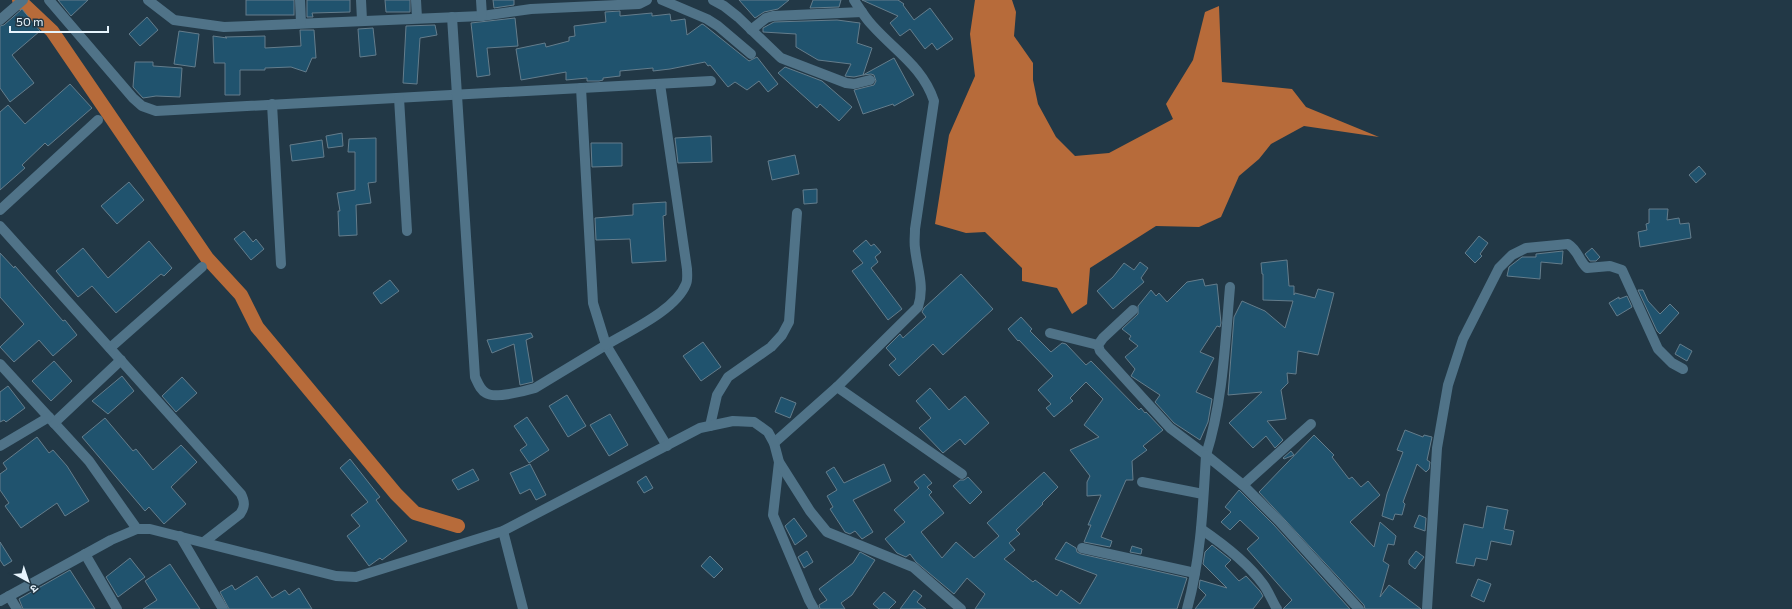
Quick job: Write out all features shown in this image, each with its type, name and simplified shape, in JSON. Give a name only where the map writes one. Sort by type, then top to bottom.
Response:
[{"type":"street","points":[[49,0],[133,98],[142,106],[156,111],[711,81]]},
{"type":"street","points":[[148,0],[174,20],[224,27],[301,22],[482,16],[531,5],[639,4],[647,0]]},
{"type":"street","points":[[300,0],[301,22]]},
{"type":"street","points":[[361,0],[362,20]]},
{"type":"street","points":[[416,0],[417,18]]},
{"type":"street","points":[[481,0],[482,16]]},
{"type":"street","points":[[662,0],[707,19],[718,26],[750,54]]},
{"type":"street","points":[[713,0],[724,6],[781,58],[790,63],[846,83],[854,84],[870,80]]},
{"type":"street","points":[[774,443],[837,387],[918,307],[922,296],[915,248],[915,230],[934,101],[929,87],[918,70],[872,26],[854,0]]},
{"type":"street","points":[[0,20],[19,3]]},
{"type":"street","points":[[751,30],[766,18],[773,16],[862,12]]},
{"type":"street","points":[[452,17],[475,377],[480,387],[486,394],[494,395],[524,391],[548,380],[668,307],[681,294],[687,283],[688,269],[660,84]]},
{"type":"street","points":[[581,88],[593,303],[606,345],[667,446]]},
{"type":"street","points":[[399,98],[407,232]]},
{"type":"street","points":[[272,104],[281,264]]},
{"type":"street","points":[[0,210],[98,120]]},
{"type":"street","points":[[710,426],[717,395],[728,377],[771,347],[782,335],[789,322],[797,213]]},
{"type":"street","points":[[0,226],[241,494],[245,501],[244,508],[240,514],[204,542]]},
{"type":"street","points":[[1427,609],[1437,448],[1448,385],[1463,340],[1499,268],[1512,255],[1526,248],[1568,244],[1573,246],[1583,265],[1587,268],[1610,266],[1622,270],[1626,275],[1658,349],[1672,363],[1682,369]]},
{"type":"street","points":[[110,348],[202,267]]},
{"type":"street","points":[[1187,609],[1195,572],[1201,529],[1206,455],[1215,424],[1219,398],[1230,287]]},
{"type":"street","points":[[1098,345],[1103,338],[1133,310]]},
{"type":"street","points":[[1050,333],[1098,345]]},
{"type":"street","points":[[1098,345],[1100,351],[1170,428],[1243,485],[1279,521],[1359,609]]},
{"type":"street","points":[[0,446],[51,420],[120,360]]},
{"type":"street","points":[[0,364],[89,461],[137,529]]},
{"type":"street","points":[[837,387],[962,474]]},
{"type":"street","points":[[16,609],[5,599],[110,540],[137,529],[150,529],[180,536],[314,572],[336,576],[356,577],[504,531],[700,428],[733,422],[754,422],[768,432],[774,443],[779,462],[810,511],[827,532],[912,567],[961,609]]},
{"type":"street","points":[[1243,485],[1311,424]]},
{"type":"street","points":[[779,462],[773,515],[808,600],[814,609]]},
{"type":"street","points":[[1142,482],[1204,494]]},
{"type":"street","points":[[1201,529],[1221,543],[1249,569],[1264,585],[1277,609]]},
{"type":"street","points":[[504,531],[523,609]]},
{"type":"street","points":[[180,536],[223,609]]},
{"type":"street","points":[[1082,548],[1195,572]]},
{"type":"street","points":[[85,554],[117,609]]},
{"type":"shaded area","points":[[975,0],[1012,0],[1016,12],[1014,36],[1033,63],[1033,80],[1038,104],[1056,137],[1075,156],[1109,153],[1173,119],[1166,104],[1193,60],[1205,12],[1219,6],[1222,82],[1292,89],[1306,107],[1379,137],[1304,126],[1271,144],[1259,159],[1239,176],[1221,217],[1199,227],[1156,226],[1090,268],[1087,304],[1072,314],[1057,288],[1022,281],[1022,268],[985,232],[966,233],[935,224],[949,135],[975,76],[970,34]]},
{"type":"building","points":[[58,0],[88,0],[71,16]]},
{"type":"building","points":[[246,0],[294,0],[294,15],[246,15]]},
{"type":"building","points":[[307,0],[350,0],[350,12],[312,13],[313,17],[307,17]]},
{"type":"building","points":[[385,0],[410,0],[410,12],[386,12]]},
{"type":"building","points":[[493,0],[514,0],[514,5],[494,8]]},
{"type":"building","points":[[739,0],[789,0],[778,9],[764,12],[755,18]]},
{"type":"building","points":[[813,0],[841,0],[839,7],[810,8]]},
{"type":"building","points":[[862,0],[898,0],[904,4],[903,5],[914,20],[930,8],[953,39],[937,50],[932,43],[925,49],[910,29],[900,36],[890,23],[898,16]]},
{"type":"building","points":[[22,9],[40,31],[12,55],[34,83],[10,102],[0,88],[0,26],[4,25]]},
{"type":"building","points":[[620,11],[620,16],[652,13],[652,16],[670,14],[671,21],[685,19],[687,35],[702,24],[749,61],[757,57],[778,84],[768,92],[759,81],[747,90],[735,82],[728,87],[710,65],[708,66],[705,62],[653,71],[653,68],[620,71],[620,76],[603,78],[603,80],[599,81],[587,81],[587,78],[566,80],[566,72],[521,80],[516,49],[545,43],[546,47],[569,41],[569,37],[575,36],[574,26],[606,22],[605,12]]},
{"type":"building","points":[[147,17],[158,30],[140,46],[129,34]]},
{"type":"building","points":[[515,18],[518,46],[487,48],[490,75],[477,77],[471,23]]},
{"type":"building","points":[[837,20],[860,23],[857,43],[872,48],[863,75],[854,77],[845,76],[851,64],[818,60],[796,47],[796,34],[763,32],[763,28],[774,22]]},
{"type":"building","points":[[435,25],[437,35],[420,38],[417,84],[403,83],[406,26]]},
{"type":"building","points":[[373,28],[376,55],[360,57],[358,29]]},
{"type":"building","points":[[300,30],[314,30],[316,58],[312,58],[306,72],[291,67],[265,68],[265,70],[240,70],[240,95],[225,95],[225,63],[214,63],[213,36],[227,38],[225,37],[265,36],[265,48],[301,46]]},
{"type":"building","points":[[179,31],[199,34],[195,67],[174,64]]},
{"type":"building","points":[[894,58],[914,95],[894,106],[893,104],[863,114],[854,90],[874,85],[876,81],[874,75],[863,75]]},
{"type":"building","points":[[135,62],[153,62],[153,66],[182,68],[180,97],[156,96],[143,98],[133,87]]},
{"type":"building","points":[[785,67],[822,81],[852,107],[839,121],[820,104],[817,108],[778,73]]},
{"type":"building","points":[[70,84],[92,108],[48,146],[45,143],[22,165],[25,168],[0,190],[0,112],[8,105],[25,124]]},
{"type":"building","points":[[342,133],[343,146],[328,148],[326,136]]},
{"type":"building","points":[[711,136],[712,162],[678,163],[675,138]]},
{"type":"building","points":[[376,138],[376,182],[368,183],[371,203],[356,205],[357,235],[339,236],[338,211],[340,211],[337,193],[355,190],[355,152],[348,152],[349,139]]},
{"type":"building","points":[[322,140],[324,157],[292,161],[290,145]]},
{"type":"building","points":[[591,143],[622,143],[622,166],[592,167]]},
{"type":"building","points":[[795,155],[799,174],[772,180],[768,161]]},
{"type":"building","points":[[1699,166],[1706,174],[1696,183],[1689,175]]},
{"type":"building","points":[[129,182],[144,200],[117,224],[101,206]]},
{"type":"building","points":[[817,189],[817,203],[804,204],[803,190]]},
{"type":"building","points":[[666,202],[666,215],[663,216],[666,261],[632,263],[630,239],[596,240],[595,218],[633,215],[633,204]]},
{"type":"building","points":[[1649,209],[1668,209],[1667,220],[1679,218],[1680,224],[1689,223],[1691,238],[1640,247],[1638,232],[1647,230],[1646,224],[1649,223]]},
{"type":"building","points":[[244,231],[253,242],[256,239],[264,249],[251,260],[234,239]]},
{"type":"building","points":[[1479,236],[1488,243],[1480,254],[1482,256],[1475,263],[1465,253]]},
{"type":"building","points":[[866,240],[871,246],[874,244],[881,252],[875,257],[878,262],[871,268],[902,309],[888,320],[852,271],[863,263],[853,251]]},
{"type":"building","points":[[149,241],[172,268],[164,276],[161,274],[116,313],[92,286],[78,297],[56,271],[83,248],[108,278]]},
{"type":"building","points":[[1592,248],[1600,257],[1596,261],[1590,261],[1585,254]]},
{"type":"building","points":[[1563,251],[1562,264],[1541,262],[1540,279],[1507,276],[1509,267],[1522,257],[1536,257],[1536,254]]},
{"type":"building","points":[[0,253],[14,268],[15,266],[77,335],[53,356],[39,340],[14,362],[0,347],[24,324],[0,297]]},
{"type":"building","points":[[1287,260],[1289,286],[1294,286],[1294,295],[1295,293],[1315,298],[1318,289],[1334,293],[1318,355],[1298,351],[1296,374],[1287,373],[1288,383],[1281,390],[1286,419],[1267,421],[1283,440],[1275,448],[1266,436],[1253,448],[1229,423],[1262,392],[1228,395],[1234,317],[1242,301],[1265,311],[1285,328],[1293,301],[1263,300],[1263,274],[1261,263]]},
{"type":"building","points":[[1140,262],[1148,268],[1141,278],[1144,282],[1113,309],[1097,291],[1113,277],[1124,263],[1134,270]]},
{"type":"building","points":[[961,274],[993,309],[943,355],[933,344],[899,376],[889,365],[896,359],[886,348],[900,334],[903,338],[926,317],[922,312],[924,308]]},
{"type":"building","points":[[1203,279],[1205,286],[1217,284],[1221,323],[1220,327],[1217,326],[1200,352],[1214,358],[1196,392],[1212,399],[1208,422],[1200,440],[1174,423],[1155,402],[1160,395],[1131,376],[1135,369],[1125,357],[1138,346],[1129,339],[1131,336],[1122,329],[1138,314],[1138,306],[1151,290],[1156,296],[1159,293],[1167,302],[1187,282]]},
{"type":"building","points":[[390,280],[399,291],[381,304],[373,293]]},
{"type":"building","points":[[1638,290],[1643,290],[1648,301],[1660,314],[1670,304],[1679,313],[1660,334],[1657,331]]},
{"type":"building","points":[[1627,296],[1632,307],[1617,316],[1609,303],[1619,297],[1619,299]]},
{"type":"building","points":[[1021,317],[1032,329],[1030,331],[1051,352],[1062,343],[1066,344],[1086,365],[1091,361],[1139,410],[1141,408],[1145,413],[1146,412],[1163,430],[1143,446],[1147,450],[1132,461],[1133,480],[1126,480],[1101,537],[1112,541],[1110,547],[1084,542],[1091,525],[1088,525],[1101,495],[1087,496],[1087,482],[1090,476],[1070,450],[1099,437],[1084,425],[1103,399],[1086,382],[1070,398],[1073,401],[1054,417],[1046,408],[1051,404],[1038,390],[1053,376],[1008,329]]},
{"type":"building","points":[[531,333],[533,337],[526,340],[533,382],[520,385],[514,344],[492,353],[487,340]]},
{"type":"building","points":[[703,342],[721,367],[701,381],[683,356]]},
{"type":"building","points":[[1680,344],[1692,351],[1687,361],[1675,354]]},
{"type":"building","points":[[54,361],[72,381],[51,401],[32,381]]},
{"type":"building","points":[[122,376],[134,391],[108,414],[92,401]]},
{"type":"building","points":[[182,377],[197,393],[176,412],[162,396]]},
{"type":"building","points":[[8,386],[25,408],[6,422],[4,420],[0,422],[0,392]]},
{"type":"building","points":[[930,388],[949,410],[965,396],[989,423],[965,445],[960,439],[943,453],[919,428],[931,418],[916,401]]},
{"type":"building","points":[[567,395],[586,426],[568,437],[549,406]]},
{"type":"building","points":[[781,397],[796,403],[790,418],[775,412]]},
{"type":"building","points":[[610,414],[628,445],[609,456],[590,425]]},
{"type":"building","points":[[527,417],[549,450],[529,463],[520,450],[527,445],[514,426]]},
{"type":"building","points":[[105,418],[133,451],[136,449],[153,470],[181,445],[197,462],[171,487],[186,504],[164,524],[149,507],[145,511],[82,437]]},
{"type":"building","points":[[1405,430],[1423,437],[1424,435],[1432,437],[1427,460],[1430,462],[1429,469],[1426,472],[1417,464],[1403,502],[1405,504],[1402,515],[1395,514],[1393,520],[1382,516],[1387,494],[1403,452],[1397,450]]},
{"type":"building","points":[[1314,435],[1334,455],[1332,457],[1349,479],[1352,477],[1361,487],[1368,481],[1380,495],[1350,522],[1374,547],[1380,522],[1396,536],[1394,545],[1388,544],[1383,561],[1389,565],[1380,597],[1389,585],[1421,609],[1365,609],[1364,605],[1259,492]]},
{"type":"building","points":[[37,437],[49,453],[53,450],[67,466],[89,501],[65,516],[57,503],[21,528],[5,506],[9,503],[0,490],[0,474],[7,469],[3,463]]},
{"type":"building","points":[[1291,451],[1294,455],[1284,459],[1283,458]]},
{"type":"building","points":[[350,459],[380,497],[376,500],[407,541],[382,560],[380,558],[369,566],[347,536],[360,526],[351,515],[368,502],[340,468]]},
{"type":"building","points":[[530,464],[546,495],[536,500],[530,489],[520,494],[510,473]]},
{"type":"building","points":[[884,464],[891,481],[853,500],[873,532],[862,539],[855,531],[850,534],[845,532],[830,509],[833,507],[827,496],[837,490],[826,472],[834,467],[844,483]]},
{"type":"building","points":[[473,469],[479,480],[458,490],[452,480]]},
{"type":"building","points":[[1044,472],[1058,487],[1016,530],[1020,534],[1009,543],[1015,550],[1004,559],[1033,582],[1035,580],[1057,596],[1061,590],[1080,604],[1097,575],[1055,559],[1066,542],[1076,548],[1077,552],[1081,554],[1187,578],[1177,609],[975,609],[985,594],[967,578],[954,594],[916,562],[910,554],[906,557],[897,553],[885,539],[905,522],[894,510],[919,488],[914,482],[924,474],[932,483],[927,487],[932,492],[929,495],[944,513],[921,532],[942,558],[956,542],[974,558],[999,536],[987,523]]},
{"type":"building","points":[[646,476],[653,488],[644,493],[637,482]]},
{"type":"building","points":[[968,477],[982,492],[970,504],[953,486],[960,480],[964,480]]},
{"type":"building","points":[[1239,490],[1274,525],[1350,609],[1283,609],[1292,600],[1247,549],[1259,538],[1240,520],[1230,530],[1221,522],[1231,512],[1225,507]]},
{"type":"building","points":[[1487,506],[1508,510],[1504,529],[1514,531],[1511,545],[1491,541],[1487,560],[1476,558],[1474,566],[1456,563],[1464,524],[1483,528]]},
{"type":"building","points":[[1419,515],[1426,518],[1425,531],[1414,527]]},
{"type":"building","points":[[794,518],[807,536],[795,545],[785,526]]},
{"type":"building","points":[[0,542],[12,561],[4,566],[0,560]]},
{"type":"building","points":[[1212,545],[1231,560],[1225,566],[1239,581],[1246,576],[1260,591],[1263,596],[1253,609],[1195,609],[1206,595],[1199,588],[1200,580],[1227,588],[1203,564],[1205,552]]},
{"type":"building","points":[[1132,546],[1142,549],[1141,554],[1130,552]]},
{"type":"building","points":[[807,551],[813,562],[804,568],[798,557]]},
{"type":"building","points":[[1416,551],[1424,557],[1415,569],[1409,564],[1409,560]]},
{"type":"building","points":[[860,552],[875,560],[852,595],[841,603],[845,609],[820,609],[819,605],[827,600],[819,589],[853,563]]},
{"type":"building","points":[[710,556],[723,569],[714,578],[701,566]]},
{"type":"building","points":[[130,558],[145,577],[118,597],[106,577]]},
{"type":"building","points":[[170,564],[200,609],[143,609],[157,600],[145,581]]},
{"type":"building","points":[[70,570],[95,609],[23,609],[19,599]]},
{"type":"building","points":[[257,576],[272,598],[285,590],[289,595],[299,588],[312,609],[229,609],[220,592],[232,585],[235,590]]},
{"type":"building","points":[[1478,579],[1491,584],[1484,602],[1471,596]]},
{"type":"building","points":[[914,590],[922,596],[917,602],[926,609],[900,609]]},
{"type":"building","points":[[884,592],[896,602],[889,609],[879,609],[873,604]]},
{"type":"waterway","points":[[19,0],[52,31],[207,258],[241,295],[257,327],[396,494],[415,513],[458,526]]}]
